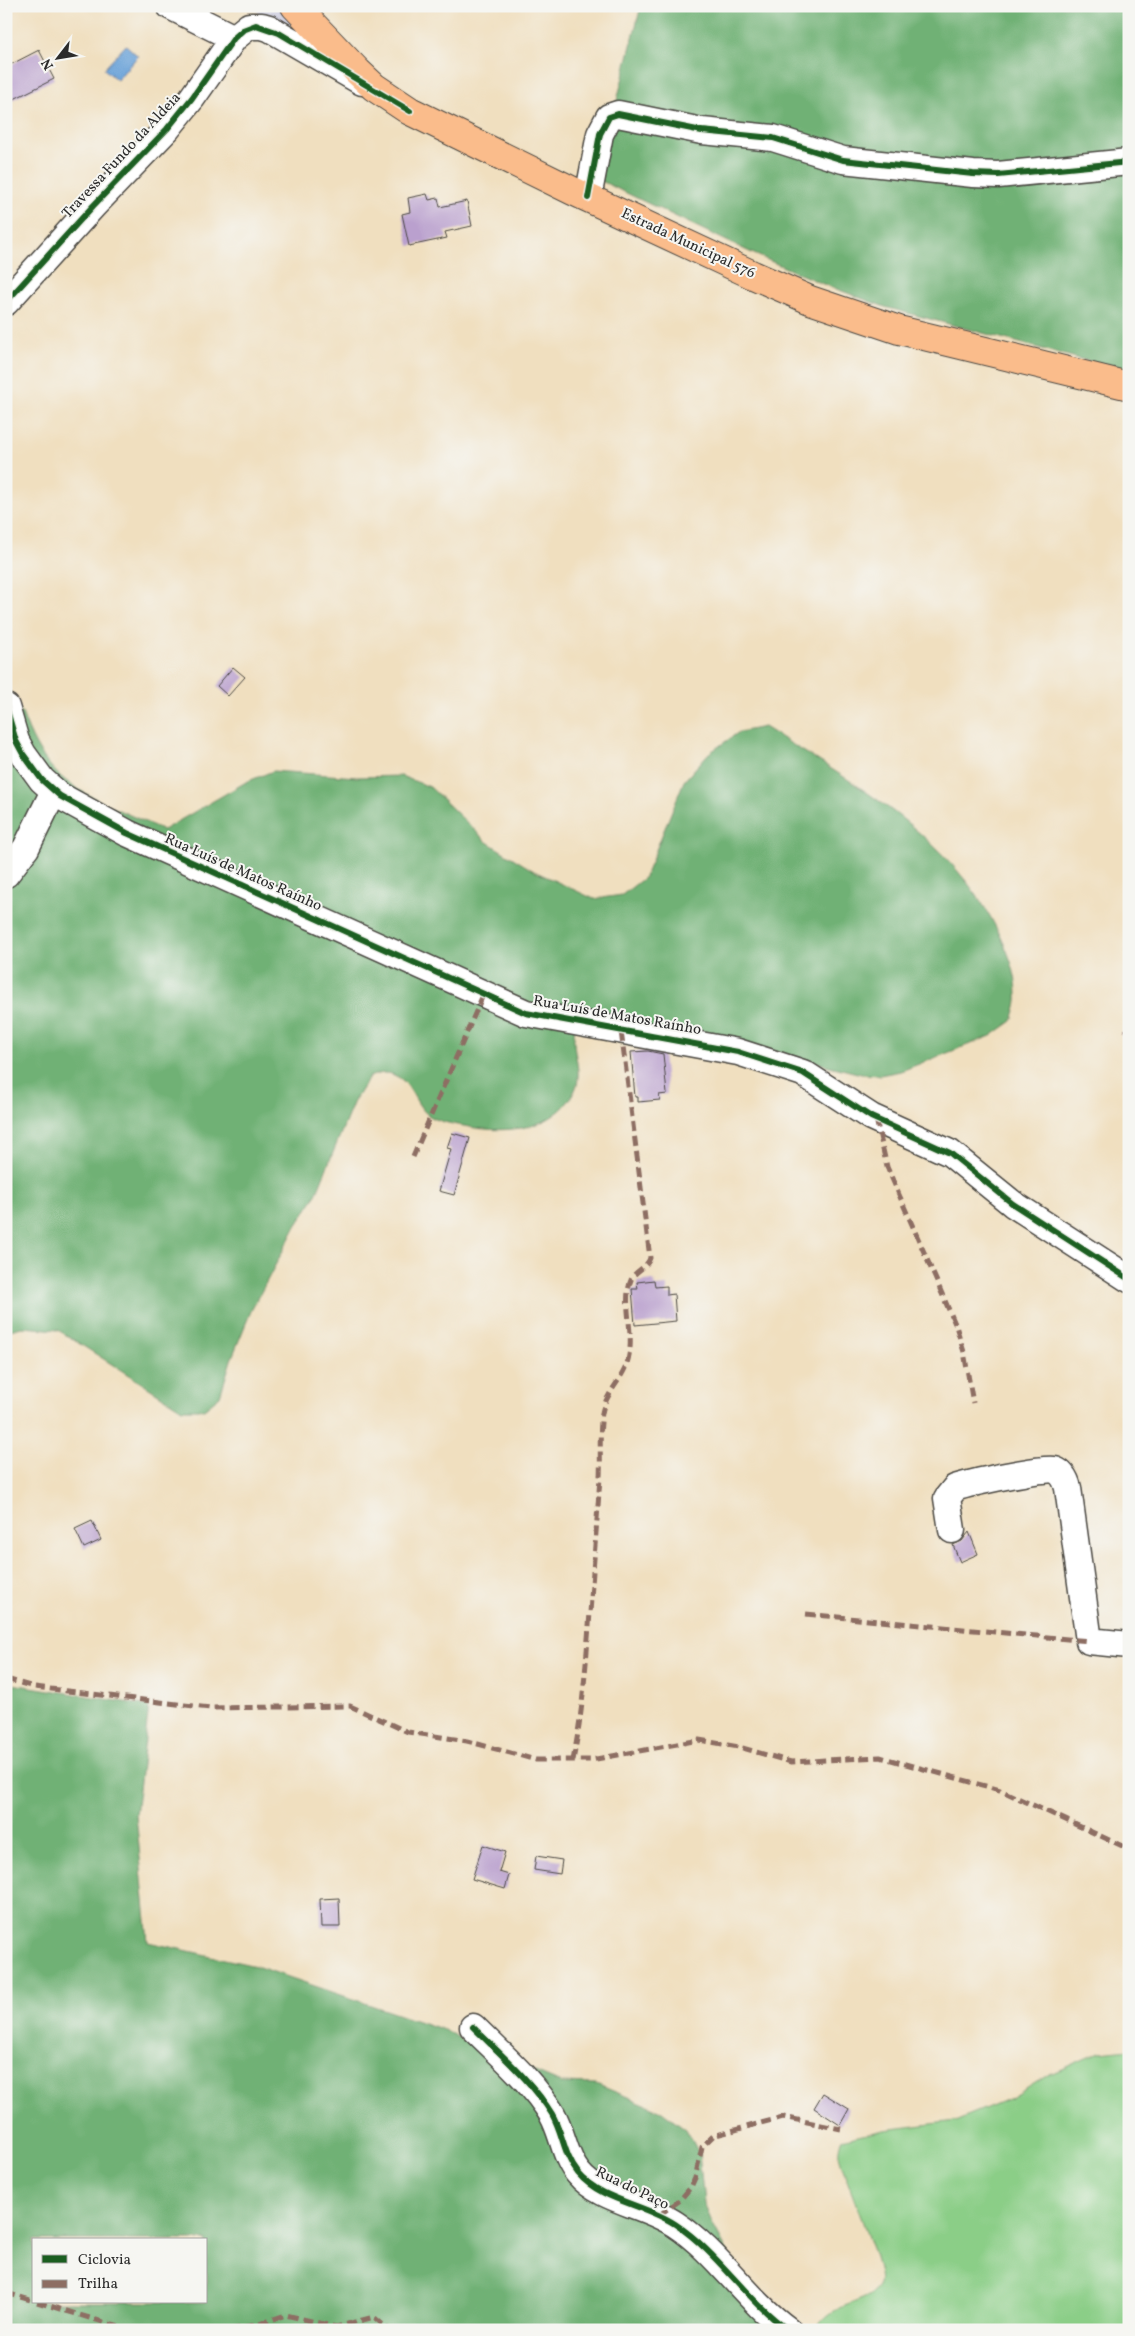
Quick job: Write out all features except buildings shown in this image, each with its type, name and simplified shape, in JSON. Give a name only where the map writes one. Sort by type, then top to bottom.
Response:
[{"type":"main road","name":"Estrada Municipal 576","points":[[295,6],[374,87],[410,110],[588,198],[774,284],[847,313],[938,340],[1129,386]]},
{"type":"street","points":[[170,6],[234,38]]},
{"type":"street","name":"Travessa Fundo da Aldeia","points":[[6,302],[93,206],[167,129],[192,98],[234,38],[250,26],[269,28],[410,110]]},
{"type":"street","points":[[588,198],[601,129],[609,117],[618,114],[702,131],[772,138],[843,160],[973,174],[998,175],[1129,162]]},
{"type":"street","name":"Rua Luís de Matos Raínho","points":[[6,707],[14,735],[23,754],[37,774],[54,791],[154,846],[513,1008],[553,1019],[738,1052],[803,1073],[876,1120],[950,1153],[1021,1210],[1129,1279]]},
{"type":"street","points":[[6,874],[26,848],[54,791]]},
{"type":"street","points":[[952,1530],[947,1498],[955,1488],[1044,1470],[1059,1472],[1063,1476],[1068,1488],[1089,1641],[1129,1645]]},
{"type":"street","name":"Rua do Paço","points":[[473,2028],[523,2076],[551,2112],[562,2134],[566,2154],[578,2174],[594,2187],[677,2225],[693,2238],[772,2318],[788,2330]]},
{"type":"shaded area","points":[[255,6],[282,6],[324,55],[254,9]]},
{"type":"green space","points":[[641,6],[1129,6],[1129,372],[885,307],[823,284],[754,254],[597,179]]},
{"type":"green space","points":[[6,706],[22,713],[41,753],[51,767],[66,781],[92,797],[163,830],[246,782],[273,771],[357,777],[401,776],[430,787],[487,842],[534,871],[594,899],[622,895],[645,877],[684,781],[708,754],[739,732],[764,727],[865,791],[897,814],[955,868],[979,899],[999,933],[1009,955],[1017,987],[1017,1001],[1012,1021],[991,1036],[901,1071],[880,1075],[861,1074],[783,1054],[577,1019],[574,1043],[578,1077],[575,1090],[566,1104],[542,1122],[527,1127],[511,1129],[479,1128],[436,1119],[423,1110],[409,1087],[400,1078],[385,1073],[369,1077],[354,1101],[315,1197],[296,1226],[251,1311],[231,1360],[220,1396],[204,1409],[182,1409],[58,1330],[22,1327],[6,1331]]},
{"type":"green space","points":[[6,1683],[149,1706],[136,1815],[148,1942],[256,1966],[444,2030],[477,2047],[561,2083],[596,2084],[662,2111],[686,2129],[699,2153],[704,2203],[713,2225],[742,2279],[772,2312],[801,2330],[6,2330]]},
{"type":"green space","points":[[1129,2049],[1129,2330],[816,2330],[831,2313],[867,2297],[879,2285],[876,2262],[839,2155],[841,2140],[884,2130],[955,2121],[1013,2097],[1048,2075],[1100,2052]]},
{"type":"water","points":[[126,45],[138,56],[117,80],[104,69]]},
{"type":"marked path","points":[[413,1157],[483,995]]},
{"type":"marked path","points":[[1125,1029],[1129,1034]]},
{"type":"marked path","points":[[573,1760],[582,1706],[587,1650],[600,1477],[602,1413],[607,1398],[624,1370],[629,1355],[628,1297],[631,1280],[650,1258],[621,1031]]},
{"type":"marked path","points":[[876,1119],[887,1167],[956,1326],[964,1352],[973,1403]]},
{"type":"marked path","points":[[806,1614],[1089,1641]]},
{"type":"marked path","points":[[6,1679],[34,1687],[210,1708],[350,1706],[408,1732],[467,1741],[536,1760],[591,1760],[699,1740],[739,1747],[791,1762],[880,1757],[1000,1790],[1129,1849]]},
{"type":"marked path","points":[[659,2215],[679,2201],[691,2187],[702,2147],[713,2136],[783,2117],[841,2129]]},
{"type":"marked path","points":[[6,2293],[32,2300]]},
{"type":"marked path","points":[[44,2304],[129,2330]]},
{"type":"marked path","points":[[230,2330],[259,2324],[286,2315],[336,2327],[374,2317],[389,2330]]},
{"type":"cycle path","points":[[6,302],[93,206],[167,129],[192,98],[234,38],[243,30],[256,25],[279,33],[410,111]]},
{"type":"cycle path","points":[[588,198],[600,134],[609,117],[618,114],[702,131],[773,138],[843,160],[973,174],[998,175],[1129,162]]},
{"type":"cycle path","points":[[6,707],[16,741],[42,780],[60,796],[127,833],[526,1013],[738,1052],[803,1073],[871,1117],[950,1153],[1013,1204],[1129,1279]]},
{"type":"cycle path","points":[[473,2027],[516,2069],[544,2102],[556,2121],[567,2152],[578,2173],[599,2190],[663,2217],[690,2235],[719,2262],[759,2305],[788,2330]]}]
